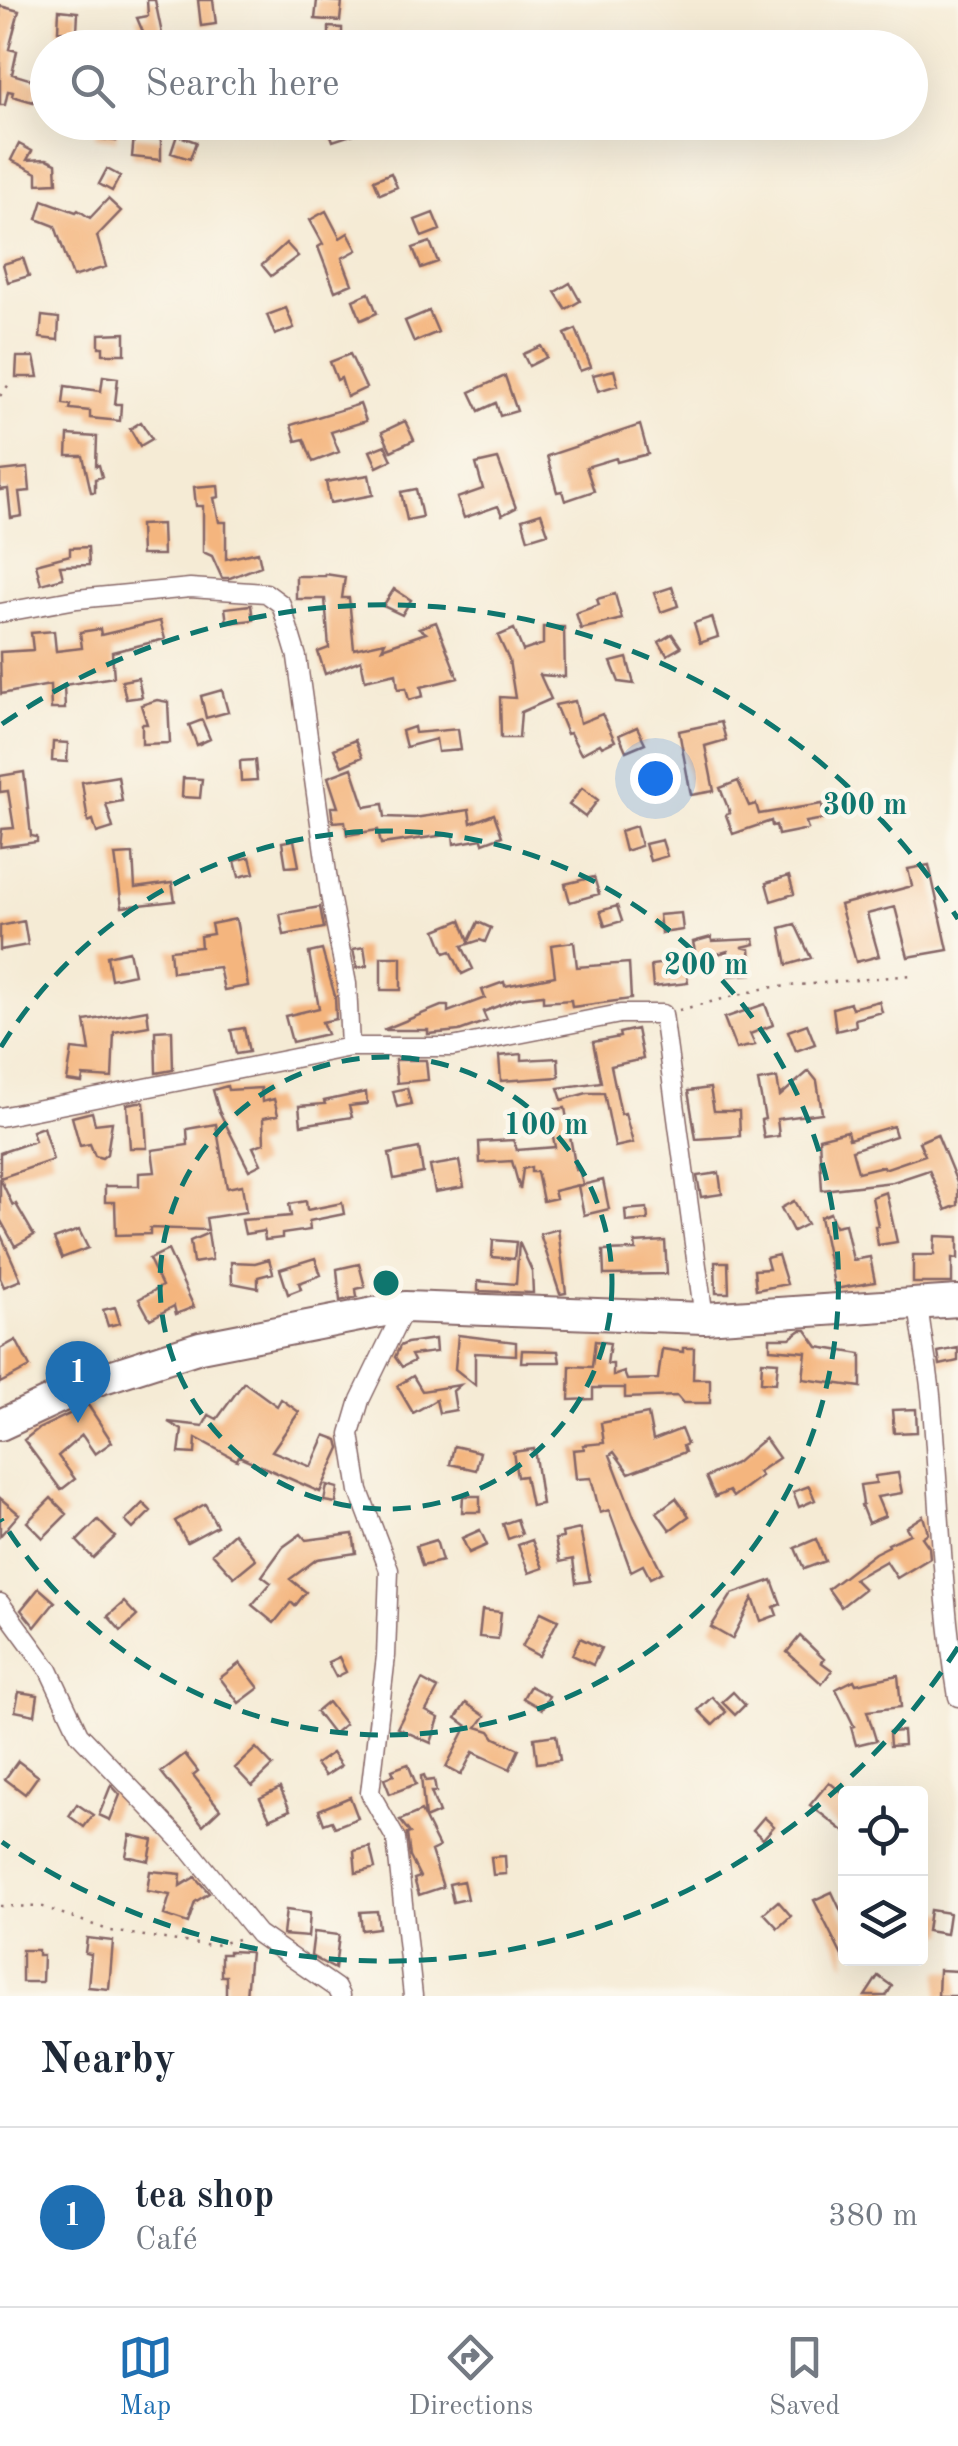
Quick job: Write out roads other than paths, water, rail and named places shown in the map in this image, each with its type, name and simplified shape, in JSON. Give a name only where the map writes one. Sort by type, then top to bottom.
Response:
[{"type":"highway","points":[[0,1425],[97,1380],[200,1347],[405,1308],[704,1318],[958,1301]]},
{"type":"street","points":[[0,613],[190,588],[266,593],[281,604],[297,657],[328,878],[348,984],[350,1047]]},
{"type":"street","points":[[0,1117],[350,1047],[452,1047],[620,1014],[663,1014],[704,1318]]},
{"type":"street","points":[[918,1302],[930,1382],[958,1697]]},
{"type":"street","points":[[405,1308],[360,1400],[350,1434],[360,1491],[388,1570],[386,1656],[370,1793],[396,1840],[413,1996]]},
{"type":"street","points":[[0,1603],[49,1670],[79,1734],[190,1850],[258,1934],[336,1988],[340,1996]]},
{"type":"place","name":"tea shop","points":[[78,1423]]}]
